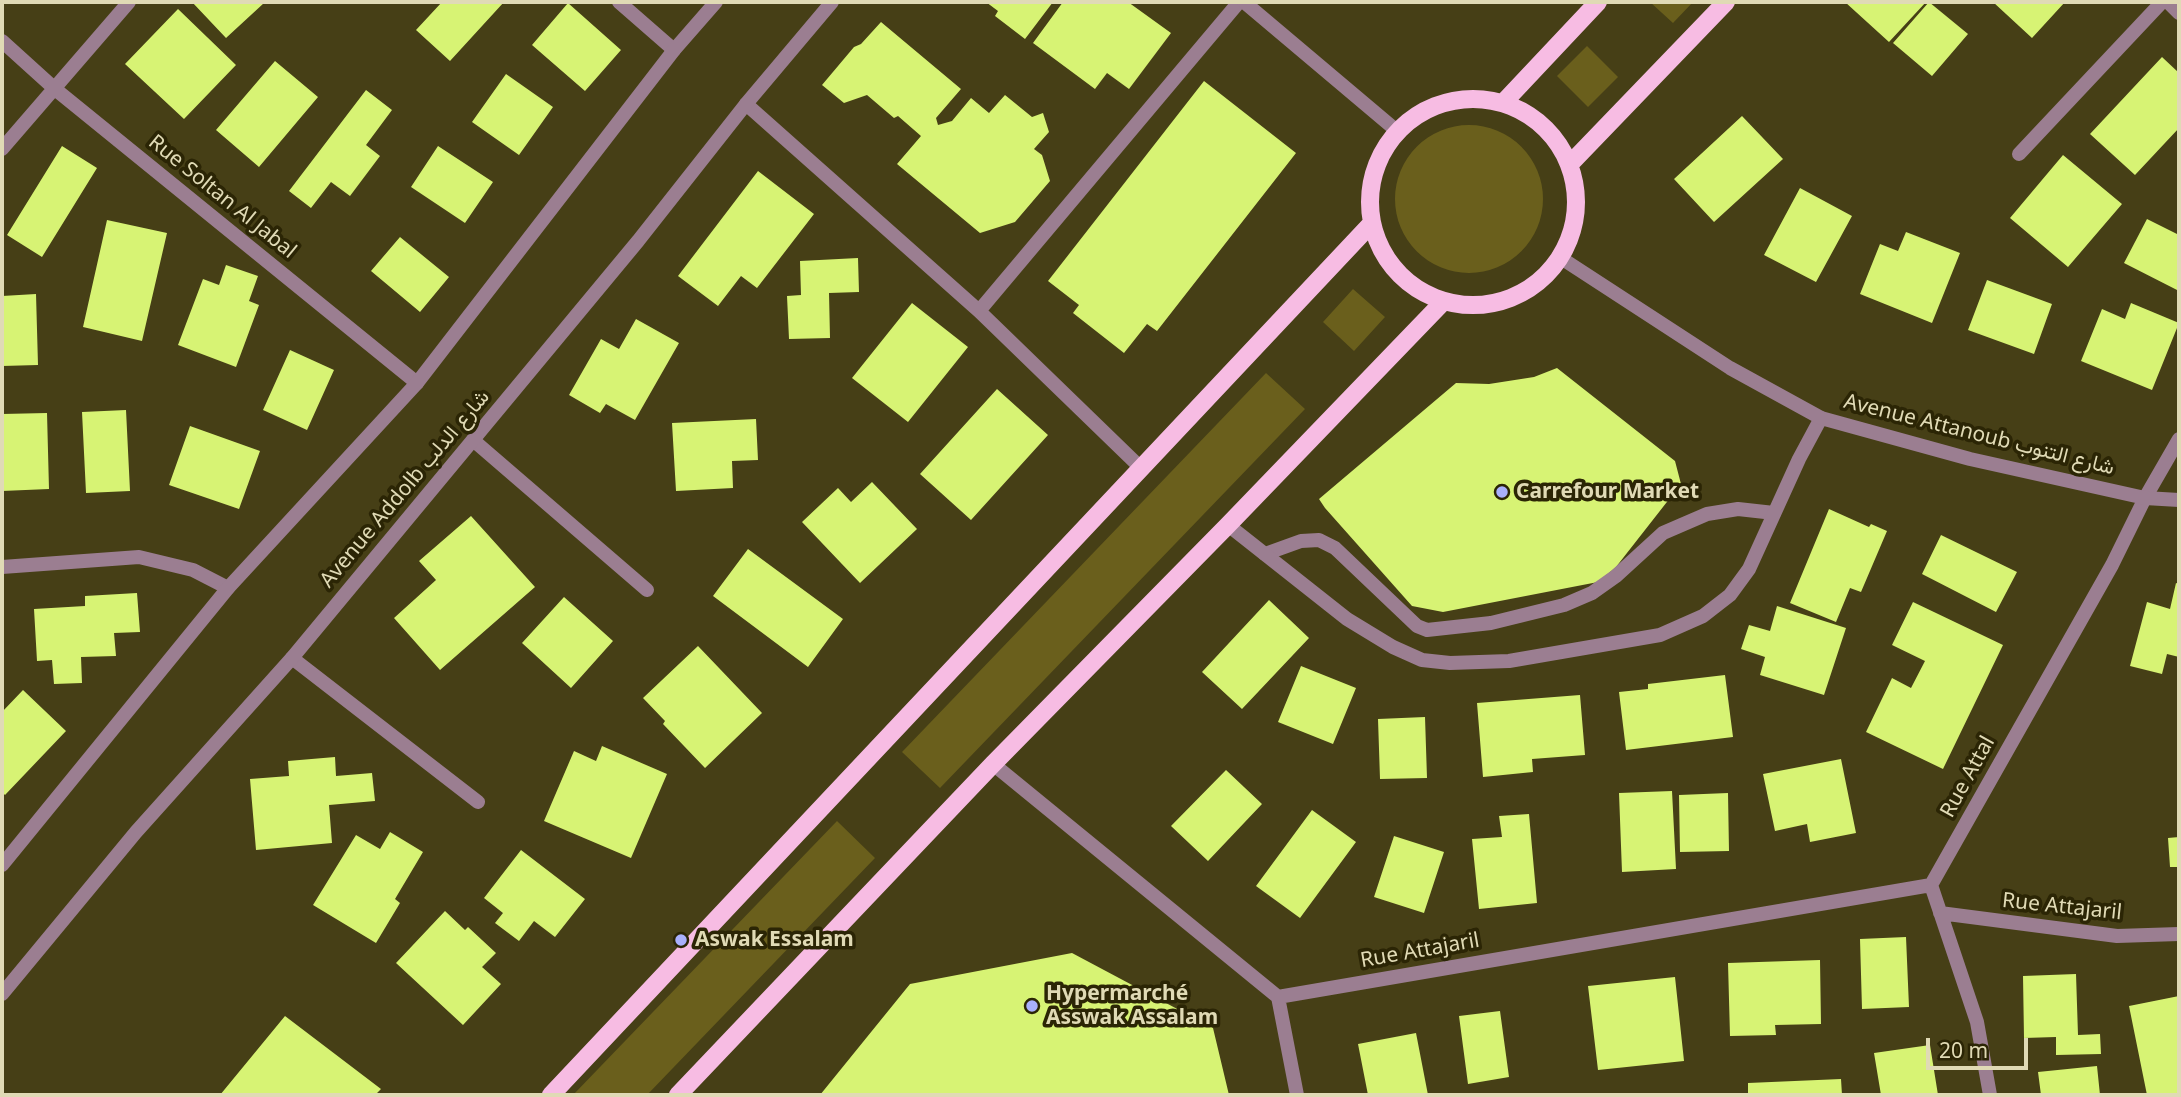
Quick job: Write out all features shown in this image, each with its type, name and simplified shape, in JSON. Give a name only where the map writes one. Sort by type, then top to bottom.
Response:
[{"type":"main road","points":[[1503,103],[1598,2]]},
{"type":"main road","points":[[1570,164],[1726,2]]},
{"type":"main road","points":[[1475,99],[1503,103],[1524,112],[1544,126],[1559,144],[1570,164],[1577,196],[1573,228],[1561,258],[1538,283],[1509,300],[1476,306],[1443,302],[1418,290],[1396,273],[1380,251],[1371,224],[1368,199],[1373,174],[1382,151],[1397,131],[1420,113],[1446,102],[1475,99]]},
{"type":"main road","points":[[551,1095],[1371,224]]},
{"type":"main road","points":[[678,1095],[993,764],[1443,302]]},
{"type":"street","points":[[2,149],[129,2]]},
{"type":"street","points":[[619,2],[674,50]]},
{"type":"street","points":[[2,865],[228,588],[417,383],[674,50],[716,2]]},
{"type":"street","name":"Avenue Addolb شارع الدلب","points":[[2,994],[136,832],[292,658],[638,241],[746,104],[832,2]]},
{"type":"street","points":[[979,311],[1241,2],[1397,131]]},
{"type":"street","points":[[2019,154],[2162,2]]},
{"type":"street","points":[[2168,2],[2179,13]]},
{"type":"street","name":"Rue Soltan Al Jabal","points":[[2,41],[55,89],[417,383]]},
{"type":"street","points":[[746,104],[979,311],[1142,469]]},
{"type":"street","name":"Avenue Attanoub شارع التنوب","points":[[1561,258],[1730,368],[1821,418],[1970,459],[2145,498],[2179,500]]},
{"type":"street","points":[[1228,525],[1347,619],[1393,647],[1422,660],[1450,663],[1510,661],[1660,635],[1703,616],[1730,595],[1749,569],[1821,418]]},
{"type":"street","name":"Rue Attal","points":[[1931,885],[2112,565],[2145,498],[2179,439]]},
{"type":"street","points":[[472,440],[647,590]]},
{"type":"street","points":[[1265,554],[1301,541],[1320,540],[1335,548],[1417,626],[1427,630],[1491,622],[1564,605],[1592,593],[1616,576],[1663,533],[1707,514],[1738,509],[1774,513]]},
{"type":"street","points":[[2,567],[139,557],[193,570],[228,588]]},
{"type":"street","points":[[292,658],[478,802]]},
{"type":"street","points":[[993,764],[1278,997],[1297,1095]]},
{"type":"street","points":[[1931,885],[1977,1022],[1990,1095]]},
{"type":"street","name":"Rue Attajaril","points":[[1278,997],[1931,885]]},
{"type":"street","name":"Rue Attajaril","points":[[1940,913],[2117,936],[2179,934]]},
{"type":"shaded area","points":[[1650,2],[1693,2],[1673,23]]},
{"type":"shaded area","points":[[1587,46],[1618,77],[1588,107],[1557,76]]},
{"type":"shaded area","points":[[1469,125],[1497,130],[1522,146],[1538,171],[1543,199],[1538,227],[1522,252],[1497,268],[1469,273],[1441,268],[1416,252],[1400,227],[1395,199],[1400,171],[1416,146],[1441,130]]},
{"type":"shaded area","points":[[1353,289],[1385,317],[1354,351],[1323,322]]},
{"type":"shaded area","points":[[1266,373],[1305,409],[940,788],[902,752]]},
{"type":"shaded area","points":[[837,821],[875,858],[647,1095],[573,1095]]},
{"type":"building","points":[[192,2],[262,2],[264,3],[226,38]]},
{"type":"building","points":[[442,2],[504,2],[450,61],[416,30]]},
{"type":"building","points":[[986,2],[1053,2],[1025,39],[995,16],[998,11]]},
{"type":"building","points":[[1063,2],[1128,2],[1171,33],[1129,89],[1107,73],[1095,89],[1033,43]]},
{"type":"building","points":[[1845,2],[1926,2],[1889,42]]},
{"type":"building","points":[[1929,2],[1968,34],[1932,76],[1893,43]]},
{"type":"building","points":[[1993,2],[2065,2],[2032,38]]},
{"type":"building","points":[[568,3],[621,50],[585,91],[532,45]]},
{"type":"building","points":[[178,9],[236,65],[184,119],[125,64]]},
{"type":"building","points":[[881,22],[961,89],[936,118],[938,125],[952,121],[971,98],[989,113],[1005,95],[1032,117],[1043,113],[1049,132],[1034,149],[1042,155],[1050,181],[1015,222],[980,233],[897,164],[921,136],[867,95],[844,103],[822,85],[854,47],[861,44]]},
{"type":"building","points":[[2162,57],[2179,73],[2179,128],[2135,175],[2090,134]]},
{"type":"building","points":[[275,61],[318,97],[259,167],[216,130]]},
{"type":"building","points":[[506,74],[553,107],[519,155],[472,122]]},
{"type":"building","points":[[1204,81],[1296,153],[1157,331],[1147,324],[1124,353],[1073,313],[1079,305],[1048,281]]},
{"type":"building","points":[[366,90],[392,110],[366,145],[380,156],[350,196],[331,182],[311,208],[289,191]]},
{"type":"building","points":[[1742,116],[1783,159],[1714,222],[1674,179]]},
{"type":"building","points":[[62,146],[97,168],[42,257],[7,235]]},
{"type":"building","points":[[438,146],[493,182],[465,223],[411,187]]},
{"type":"building","points":[[2063,155],[2122,204],[2068,267],[2010,218]]},
{"type":"building","points":[[758,171],[814,214],[757,288],[741,276],[718,306],[678,276]]},
{"type":"building","points":[[1800,188],[1852,216],[1816,282],[1764,255]]},
{"type":"building","points":[[2147,219],[2179,235],[2179,291],[2124,263]]},
{"type":"building","points":[[107,220],[167,233],[142,341],[83,327]]},
{"type":"building","points":[[1906,232],[1960,253],[1932,323],[1860,294],[1880,244],[1898,251]]},
{"type":"building","points":[[400,237],[449,277],[420,312],[371,271]]},
{"type":"building","points":[[858,258],[859,292],[829,293],[830,338],[789,339],[787,296],[801,295],[800,261]]},
{"type":"building","points":[[226,265],[258,276],[249,301],[259,305],[236,367],[178,345],[203,279],[219,285]]},
{"type":"building","points":[[1987,280],[2052,304],[2034,354],[1968,330]]},
{"type":"building","points":[[36,294],[38,365],[2,366],[2,296]]},
{"type":"building","points":[[912,303],[968,347],[908,422],[852,378]]},
{"type":"building","points":[[2131,303],[2179,323],[2152,390],[2081,361],[2102,309],[2125,319]]},
{"type":"building","points":[[636,319],[679,343],[635,420],[606,404],[600,413],[569,395],[601,339],[619,349]]},
{"type":"building","points":[[290,350],[334,370],[307,430],[263,410]]},
{"type":"building","name":"Carrefour Market","points":[[1557,368],[1675,461],[1681,484],[1616,567],[1598,582],[1443,612],[1412,606],[1319,499],[1456,383],[1489,384],[1534,377]]},
{"type":"building","points":[[997,389],[1048,435],[971,520],[920,474]]},
{"type":"building","points":[[126,410],[130,491],[86,493],[82,412]]},
{"type":"building","points":[[47,413],[49,489],[2,491],[2,414]]},
{"type":"building","points":[[756,419],[758,460],[732,461],[733,488],[676,491],[672,423]]},
{"type":"building","points":[[190,426],[260,451],[239,509],[169,485]]},
{"type":"building","points":[[872,482],[917,529],[860,583],[802,522],[838,488],[851,502]]},
{"type":"building","points":[[1829,509],[1869,527],[1871,524],[1887,531],[1861,592],[1850,588],[1836,622],[1790,603]]},
{"type":"building","points":[[471,516],[535,587],[440,670],[394,618],[436,580],[419,561]]},
{"type":"building","points":[[1941,535],[2017,572],[1996,612],[1922,574]]},
{"type":"building","points":[[748,549],[843,619],[808,667],[713,596]]},
{"type":"building","points":[[2176,583],[2179,584],[2179,657],[2167,654],[2162,674],[2130,666],[2147,602],[2170,609]]},
{"type":"building","points":[[137,593],[140,632],[114,633],[116,656],[81,657],[82,683],[54,684],[52,660],[37,661],[34,609],[85,606],[85,596]]},
{"type":"building","points":[[564,597],[613,641],[571,688],[522,643]]},
{"type":"building","points":[[1269,600],[1309,638],[1242,709],[1202,672]]},
{"type":"building","points":[[1913,602],[2003,645],[1943,769],[1866,732],[1892,678],[1911,688],[1925,661],[1892,645]]},
{"type":"building","points":[[1777,606],[1846,628],[1824,695],[1760,675],[1765,657],[1741,649],[1749,625],[1770,631]]},
{"type":"building","points":[[698,646],[762,713],[705,768],[663,724],[665,721],[643,698]]},
{"type":"building","points":[[1301,666],[1356,688],[1333,744],[1278,722]]},
{"type":"building","points":[[1725,675],[1733,737],[1626,750],[1619,692],[1648,689],[1648,684]]},
{"type":"building","points":[[23,690],[66,731],[5,795],[2,792],[2,712]]},
{"type":"building","points":[[1580,695],[1585,755],[1532,759],[1533,772],[1483,777],[1477,703]]},
{"type":"building","points":[[1425,717],[1427,778],[1380,779],[1378,719]]},
{"type":"building","points":[[602,746],[667,774],[631,858],[544,821],[574,751],[596,761]]},
{"type":"building","points":[[335,757],[336,776],[372,773],[375,801],[329,805],[332,843],[256,850],[250,779],[289,776],[288,761]]},
{"type":"building","points":[[1841,759],[1856,833],[1810,842],[1807,824],[1775,831],[1763,774]]},
{"type":"building","points":[[1226,770],[1262,804],[1208,861],[1171,826]]},
{"type":"building","points":[[1672,791],[1676,869],[1622,872],[1619,793]]},
{"type":"building","points":[[1728,793],[1729,851],[1680,852],[1679,795]]},
{"type":"building","points":[[1312,810],[1356,842],[1300,918],[1256,886]]},
{"type":"building","points":[[1529,814],[1537,903],[1479,909],[1472,839],[1502,837],[1499,816]]},
{"type":"building","points":[[390,832],[423,852],[395,899],[400,903],[376,943],[313,905],[356,835],[380,849]]},
{"type":"building","points":[[1394,836],[1444,852],[1424,913],[1374,897]]},
{"type":"building","points":[[2179,837],[2179,867],[2170,867],[2168,838]]},
{"type":"building","points":[[521,850],[585,899],[555,937],[534,921],[519,941],[495,923],[503,913],[484,898]]},
{"type":"building","points":[[445,911],[465,930],[468,927],[496,953],[482,967],[501,984],[463,1025],[396,963]]},
{"type":"building","points":[[1906,937],[1909,1007],[1862,1009],[1860,939]]},
{"type":"building","name":"Hypermarché Asswak Assalam","points":[[1072,953],[1213,1028],[1229,1095],[820,1095],[910,984]]},
{"type":"building","points":[[1820,960],[1821,1024],[1775,1025],[1776,1035],[1730,1036],[1728,963]]},
{"type":"building","points":[[2076,974],[2078,1035],[2100,1034],[2101,1054],[2056,1055],[2056,1037],[2024,1038],[2023,976]]},
{"type":"building","points":[[1675,977],[1684,1061],[1598,1070],[1588,986]]},
{"type":"building","points":[[2179,996],[2179,1095],[2147,1095],[2129,1006]]},
{"type":"building","points":[[1500,1011],[1509,1077],[1468,1084],[1459,1016]]},
{"type":"building","points":[[285,1016],[381,1089],[375,1095],[220,1095]]},
{"type":"building","points":[[1416,1033],[1428,1095],[1368,1095],[1358,1044]]},
{"type":"building","points":[[1930,1045],[1938,1095],[1881,1095],[1874,1053]]},
{"type":"building","points":[[2097,1066],[2100,1095],[2041,1095],[2038,1072]]},
{"type":"building","points":[[1841,1079],[1842,1095],[1748,1095],[1748,1083]]},
{"type":"place","name":"Carrefour Market","points":[[1502,492]]},
{"type":"place","name":"Aswak Essalam","points":[[681,940]]},
{"type":"place","name":"Hypermarché Asswak Assalam","points":[[1032,1006]]}]
